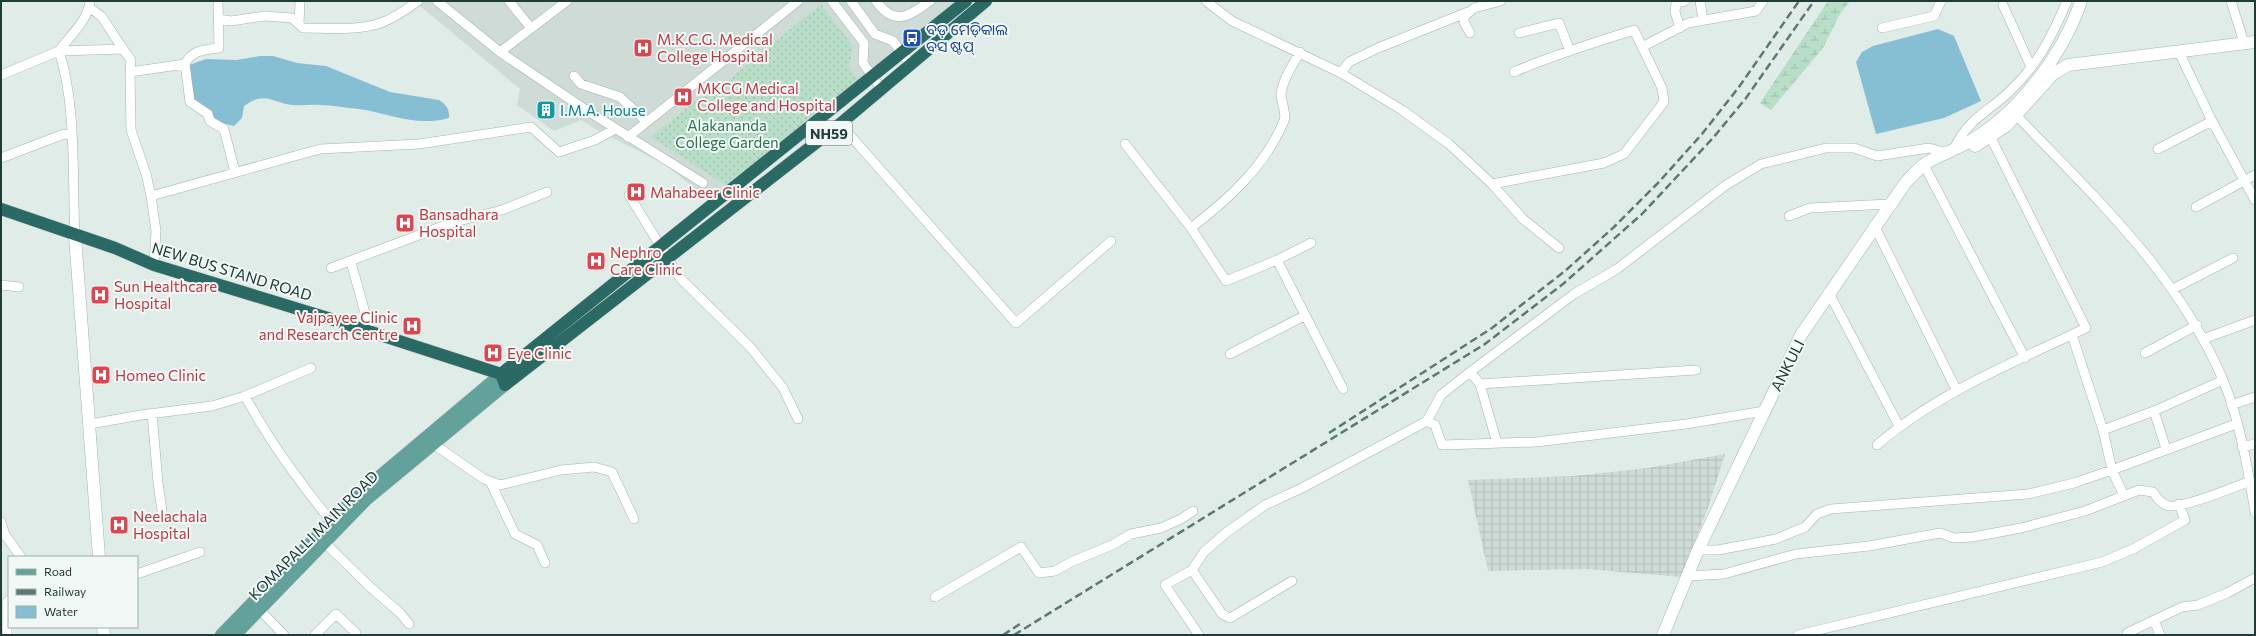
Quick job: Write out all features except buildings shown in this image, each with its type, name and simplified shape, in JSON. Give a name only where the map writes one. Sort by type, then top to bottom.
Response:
[{"type":"highway","points":[[503,380],[660,247],[873,78],[966,1]]},
{"type":"highway","name":"NH59","points":[[503,380],[668,260],[739,205],[882,90],[986,1]]},
{"type":"highway","name":"NEW BUS STAND ROAD","points":[[1,209],[75,236],[115,248],[154,265],[370,331],[503,380]]},
{"type":"main road","name":"ANKULI","points":[[1663,635],[1698,550],[1801,335],[1874,225],[1906,182],[1924,164],[1972,140],[2002,117],[2029,90],[2046,68],[2075,18],[2081,1]]},
{"type":"main road","points":[[1950,151],[1975,147],[1991,138],[2017,116],[2054,74],[2068,65],[2250,43]]},
{"type":"main road","points":[[75,236],[99,556]]},
{"type":"main road","points":[[221,635],[330,521],[503,380]]},
{"type":"main road","name":"KOMAPALLI MAIN ROAD","points":[[235,635],[324,542],[429,440]]},
{"type":"street","points":[[218,1],[219,48],[195,53],[190,56],[185,64],[190,102],[208,114],[210,121],[224,129],[235,172]]},
{"type":"street","points":[[298,24],[300,1]]},
{"type":"street","points":[[219,19],[231,21],[264,16],[292,18],[303,28],[356,27],[380,24],[395,17],[418,1]]},
{"type":"street","points":[[437,1],[500,52],[628,137],[703,183]]},
{"type":"street","points":[[509,1],[531,28]]},
{"type":"street","points":[[500,52],[566,1]]},
{"type":"street","points":[[628,137],[798,1]]},
{"type":"street","points":[[832,1],[864,43],[863,63],[882,90]]},
{"type":"street","points":[[851,1],[875,34],[893,41],[911,65]]},
{"type":"street","points":[[876,1],[889,14],[900,18],[912,14],[930,1]]},
{"type":"street","points":[[1206,1],[1232,21],[1300,52],[1341,73],[1402,110],[1449,144],[1492,184],[1523,219],[1559,248]]},
{"type":"street","points":[[1341,73],[1349,62],[1378,48],[1468,12],[1501,1]]},
{"type":"street","points":[[1680,28],[1675,12],[1676,3],[1685,1]]},
{"type":"street","points":[[1700,1],[1703,20]]},
{"type":"street","points":[[1642,47],[1688,23],[1756,11],[1763,1]]},
{"type":"street","points":[[1882,28],[1934,16],[1941,1]]},
{"type":"street","points":[[1199,635],[1165,585],[1192,570],[1204,552],[1241,521],[1265,505],[1302,488],[1427,421],[1441,394],[1574,294],[1617,269],[1726,185],[1761,164],[1826,148],[1854,148],[1877,156],[1929,148],[1950,151],[1967,126],[2008,93],[2031,67],[2045,49],[2067,1]]},
{"type":"street","points":[[2232,1],[2250,43]]},
{"type":"street","points":[[58,51],[90,4],[102,16],[123,49],[132,60],[130,72],[131,130],[146,174],[151,196],[156,231],[154,265]]},
{"type":"street","points":[[2002,5],[2031,67]]},
{"type":"street","points":[[1468,12],[1464,17],[1464,22],[1470,33]]},
{"type":"street","points":[[1518,33],[1559,23],[1570,51]]},
{"type":"street","points":[[1492,184],[1604,164],[1624,154],[1664,102],[1662,88],[1634,30],[1549,57],[1514,72]]},
{"type":"street","points":[[1,75],[58,51],[123,49]]},
{"type":"street","points":[[58,51],[65,70],[71,135],[75,236]]},
{"type":"street","points":[[1191,228],[1222,204],[1239,187],[1263,158],[1285,119],[1281,95],[1283,83],[1300,52]]},
{"type":"street","points":[[2179,52],[2212,121],[2255,200]]},
{"type":"street","points":[[130,72],[185,64]]},
{"type":"street","points":[[574,76],[581,84],[620,97],[648,122]]},
{"type":"street","points":[[2017,116],[2138,243],[2173,289],[2197,325],[2223,380],[2231,405],[2250,481],[2255,512]]},
{"type":"street","points":[[2158,149],[2212,121]]},
{"type":"street","points":[[840,124],[1016,323],[1111,241]]},
{"type":"street","points":[[151,196],[320,149],[419,144],[531,127],[559,152],[595,140],[615,128]]},
{"type":"street","points":[[1,158],[64,134],[71,135]]},
{"type":"street","points":[[1877,445],[1899,426],[1957,392],[2086,328],[1991,138]]},
{"type":"street","points":[[1125,144],[1191,228],[1226,280],[1278,260],[1311,243]]},
{"type":"street","points":[[1924,164],[2025,358]]},
{"type":"street","points":[[2196,206],[2255,175]]},
{"type":"street","points":[[331,268],[351,262],[451,223],[502,210],[546,192]]},
{"type":"street","points":[[629,195],[680,278],[751,348],[783,388],[798,419]]},
{"type":"street","points":[[725,196],[739,205]]},
{"type":"street","points":[[1789,216],[1810,208],[1889,204]]},
{"type":"street","points":[[1874,225],[1957,392]]},
{"type":"street","points":[[2173,289],[2233,258]]},
{"type":"street","points":[[1278,260],[1304,316],[1343,389]]},
{"type":"street","points":[[351,262],[370,331]]},
{"type":"street","points":[[1,285],[18,287]]},
{"type":"street","points":[[1829,293],[1899,426]]},
{"type":"street","points":[[1230,354],[1304,316]]},
{"type":"street","points":[[2203,339],[2255,320]]},
{"type":"street","points":[[2145,353],[2197,325]]},
{"type":"street","points":[[2072,335],[2103,430],[2112,470],[2124,496]]},
{"type":"street","points":[[90,424],[152,413],[212,406],[245,396],[311,368]]},
{"type":"street","points":[[1480,384],[1696,370]]},
{"type":"street","points":[[1470,372],[1480,384],[1497,443]]},
{"type":"street","points":[[2103,430],[2154,411],[2223,380]]},
{"type":"street","points":[[245,396],[272,440],[330,521]]},
{"type":"street","points":[[2231,405],[2255,397]]},
{"type":"street","points":[[1427,421],[1435,425],[1442,445],[1536,442],[1686,424],[1764,410]]},
{"type":"street","points":[[2154,411],[2166,449]]},
{"type":"street","points":[[152,413],[158,483],[163,518]]},
{"type":"street","points":[[1698,550],[1718,550],[1776,539],[1805,527],[1817,514],[1830,509],[2028,494],[2074,483],[2236,424]]},
{"type":"street","points":[[429,440],[484,479],[500,485],[561,470],[594,467],[612,472],[634,519]]},
{"type":"street","points":[[2242,447],[2255,444]]},
{"type":"street","points":[[490,480],[515,534],[536,545],[545,563]]},
{"type":"street","points":[[1688,576],[1724,574],[1796,554],[1869,546],[1940,534],[1954,538],[1973,537],[2021,528],[2073,514],[2139,490],[2153,492],[2159,501],[2169,506],[2180,504],[2250,481]]},
{"type":"street","points":[[1798,635],[2102,562],[2133,549],[2185,520],[2180,504]]},
{"type":"street","points":[[935,597],[1021,547],[1039,573],[1055,571],[1071,562],[1112,545],[1131,534],[1161,528],[1181,519],[1193,511]]},
{"type":"street","points":[[1,522],[11,543],[20,556]]},
{"type":"street","points":[[324,542],[400,613],[409,624]]},
{"type":"street","points":[[1,547],[11,543]]},
{"type":"street","points":[[138,574],[200,552]]},
{"type":"street","points":[[1192,570],[1222,614],[1230,618],[1292,581]]},
{"type":"street","points":[[2127,635],[2127,633],[2182,607],[2198,605],[2228,593],[2255,578]]},
{"type":"street","points":[[7,635],[8,601]]},
{"type":"street","points":[[260,610],[284,635]]},
{"type":"street","points":[[315,635],[336,614],[356,632]]},
{"type":"street","points":[[2154,620],[2160,635]]},
{"type":"shaded area","name":"MKCG Medical College and Hospital","points":[[414,1],[963,1],[717,206],[663,163],[602,133],[581,120],[554,131],[517,105],[520,89]]},
{"type":"shaded area","points":[[1725,454],[1708,508],[1681,577],[1587,569],[1488,571],[1468,480],[1574,476],[1648,468]]},
{"type":"green space","points":[[1828,1],[1850,1],[1840,14],[1823,48],[1771,110],[1760,103]]},
{"type":"green space","name":"Alakananda College Garden","points":[[821,4],[853,46],[849,67],[859,81],[730,188],[651,137],[698,99],[713,93]]},
{"type":"water","points":[[1938,29],[1954,36],[1981,101],[1944,118],[1876,134],[1856,62],[1862,52],[1873,46]]},
{"type":"water","points":[[260,56],[273,56],[297,63],[326,66],[390,92],[439,100],[444,103],[447,108],[449,118],[425,121],[404,119],[359,109],[325,105],[292,105],[263,98],[257,99],[244,106],[242,118],[234,126],[214,121],[195,103],[189,65],[206,59],[236,60]]},
{"type":"railway","points":[[1329,433],[1492,328],[1565,271],[1614,227],[1658,183],[1702,134],[1739,87],[1799,1]]},
{"type":"railway","points":[[1014,635],[1485,344],[1563,284],[1642,214],[1713,138],[1746,98],[1814,1]]},
{"type":"railway","points":[[1003,635],[1020,624]]},
{"type":"place","name":"ବଡ଼ ମେଡ଼ିକାଲ ବସ ଷ୍ଟପ୍","points":[[912,38]]},
{"type":"place","name":"M.K.C.G. Medical College Hospital","points":[[643,48]]},
{"type":"place","name":"MKCG Medical College and Hospital","points":[[683,97]]},
{"type":"place","name":"I.M.A. House","points":[[546,110]]},
{"type":"place","name":"Mahabeer Clinic","points":[[636,192]]},
{"type":"place","name":"Bansadhara Hospital","points":[[405,223]]},
{"type":"place","name":"Nephro Care Clinic","points":[[596,261]]},
{"type":"place","name":"Sun Healthcare Hospital","points":[[100,295]]},
{"type":"place","name":"Vajpayee Clinic and Research Centre","points":[[412,326]]},
{"type":"place","name":"Eye Clinic","points":[[493,353]]},
{"type":"place","name":"Homeo Clinic","points":[[101,375]]},
{"type":"place","name":"Neelachala Hospital","points":[[119,525]]}]
